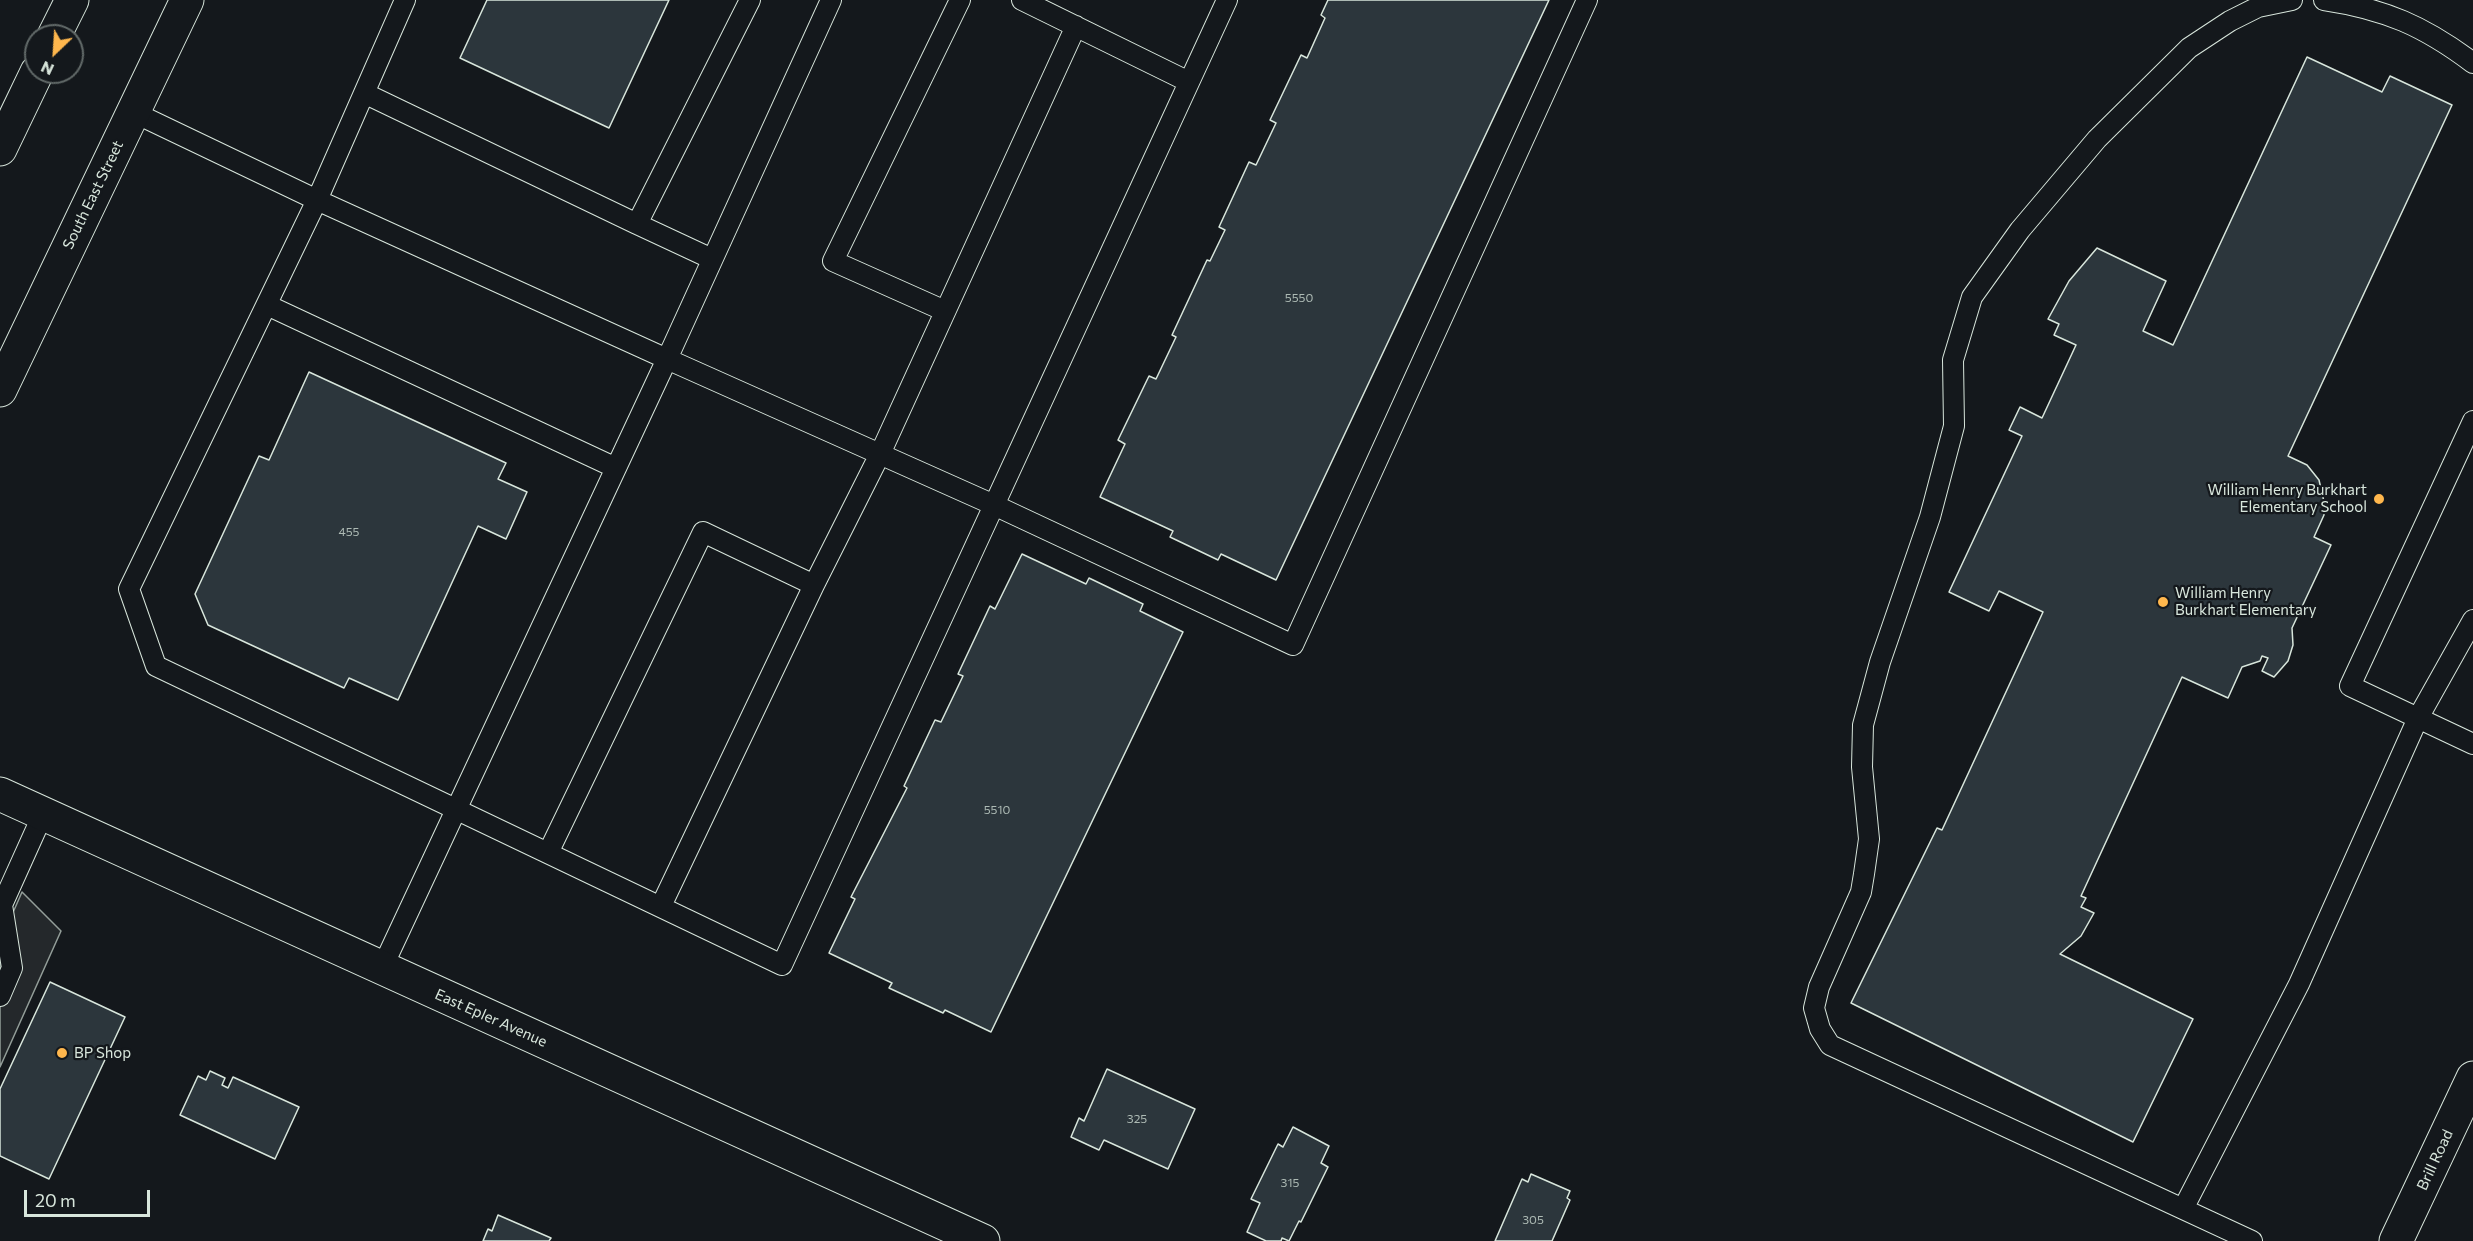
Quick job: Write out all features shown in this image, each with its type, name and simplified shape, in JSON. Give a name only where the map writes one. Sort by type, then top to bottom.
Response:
[{"type":"street","points":[[60,24],[72,0]]},
{"type":"street","name":"South East Street","points":[[0,390],[187,0]]},
{"type":"street","points":[[0,149],[31,84]]},
{"type":"street","name":"East Epler Avenue","points":[[0,794],[983,1241]]},
{"type":"street","name":"Brill Road","points":[[2396,1241],[2473,1078]]},
{"type":"lane","points":[[405,0],[317,200],[129,589],[156,666],[782,964],[1227,0]]},
{"type":"lane","points":[[637,224],[750,0]]},
{"type":"lane","points":[[382,968],[667,359],[831,0]]},
{"type":"lane","points":[[945,311],[833,261],[960,0]]},
{"type":"lane","points":[[1022,0],[1190,82]]},
{"type":"lane","points":[[133,112],[317,200],[994,505],[1293,645],[1587,0]]},
{"type":"lane","points":[[2252,1241],[1830,1045],[1820,1029],[1814,1008],[1819,987],[1861,892],[1869,839],[1862,767],[1863,725],[1880,662],[1930,517],[1954,426],[1953,360],[1972,297],[2020,230],[2097,140],[2189,48],[2230,21],[2258,7],[2292,0]]},
{"type":"lane","points":[[2324,0],[2346,3],[2394,16],[2436,36],[2473,63]]},
{"type":"lane","points":[[661,906],[814,585],[880,454],[1076,26]]},
{"type":"lane","points":[[364,93],[712,259]]},
{"type":"lane","points":[[267,305],[616,468]]},
{"type":"lane","points":[[2473,421],[2350,686],[2473,744]]},
{"type":"lane","points":[[548,853],[702,532],[814,585]]},
{"type":"lane","points":[[2183,1209],[2299,984],[2418,718],[2473,620]]},
{"type":"lane","points":[[0,996],[12,968],[6,960],[1,904],[43,814]]},
{"type":"shaded area","points":[[22,892],[61,931],[0,1067],[0,942]]},
{"type":"building","points":[[487,0],[669,0],[609,128],[460,58]]},
{"type":"building","points":[[1328,0],[1549,0],[1276,580],[1221,554],[1218,560],[1170,537],[1173,531],[1100,497],[1125,444],[1118,440],[1149,376],[1156,379],[1176,337],[1172,335],[1207,260],[1210,261],[1225,230],[1219,227],[1249,162],[1256,165],[1276,123],[1270,120],[1301,55],[1307,58],[1325,18],[1321,15]]},
{"type":"building","name":"William Henry Burkhart Elementary","points":[[2307,57],[2382,92],[2390,76],[2452,105],[2288,456],[2307,465],[2319,480],[2325,506],[2324,515],[2314,537],[2331,545],[2292,628],[2293,645],[2288,661],[2274,677],[2262,671],[2268,658],[2262,656],[2260,661],[2242,667],[2228,698],[2182,677],[2081,896],[2086,898],[2081,907],[2094,913],[2081,936],[2060,954],[2193,1019],[2133,1142],[1851,1003],[1937,828],[1942,830],[2043,612],[1999,591],[1989,611],[1949,592],[2022,436],[2009,430],[2020,407],[2042,418],[2076,345],[2054,335],[2059,324],[2048,319],[2069,281],[2097,248],[2166,281],[2143,331],[2173,345]]},
{"type":"building","points":[[309,372],[506,463],[498,479],[527,492],[506,539],[478,526],[398,700],[349,678],[344,688],[208,625],[195,594],[259,456],[269,460]]},
{"type":"building","points":[[1022,554],[1086,584],[1089,578],[1143,604],[1140,611],[1183,632],[991,1032],[945,1010],[943,1013],[889,988],[892,983],[829,953],[855,899],[851,897],[907,788],[904,786],[935,720],[941,722],[963,676],[958,674],[990,606],[995,609]]},
{"type":"building","name":"BP Shop","points":[[50,982],[125,1017],[49,1179],[0,1156],[0,1089]]},
{"type":"building","points":[[1107,1069],[1195,1109],[1168,1169],[1104,1140],[1099,1150],[1071,1137],[1079,1118],[1084,1121]]},
{"type":"building","points":[[210,1071],[225,1078],[222,1085],[228,1088],[233,1077],[299,1107],[275,1159],[180,1115],[198,1076],[206,1080]]},
{"type":"building","points":[[1293,1127],[1329,1146],[1321,1163],[1328,1167],[1289,1241],[1282,1238],[1281,1241],[1266,1241],[1247,1232],[1260,1203],[1251,1199],[1278,1144],[1283,1147]]},
{"type":"building","points":[[1531,1174],[1570,1191],[1567,1198],[1570,1200],[1552,1241],[1495,1241],[1522,1179],[1528,1182]]},
{"type":"building","points":[[498,1215],[551,1238],[549,1241],[483,1241],[488,1229],[492,1231]]},
{"type":"place","name":"William Henry Burkhart Elementary School","points":[[2379,499]]},
{"type":"place","name":"William Henry Burkhart Elementary","points":[[2163,602]]},
{"type":"place","name":"BP Shop","points":[[62,1053]]}]
